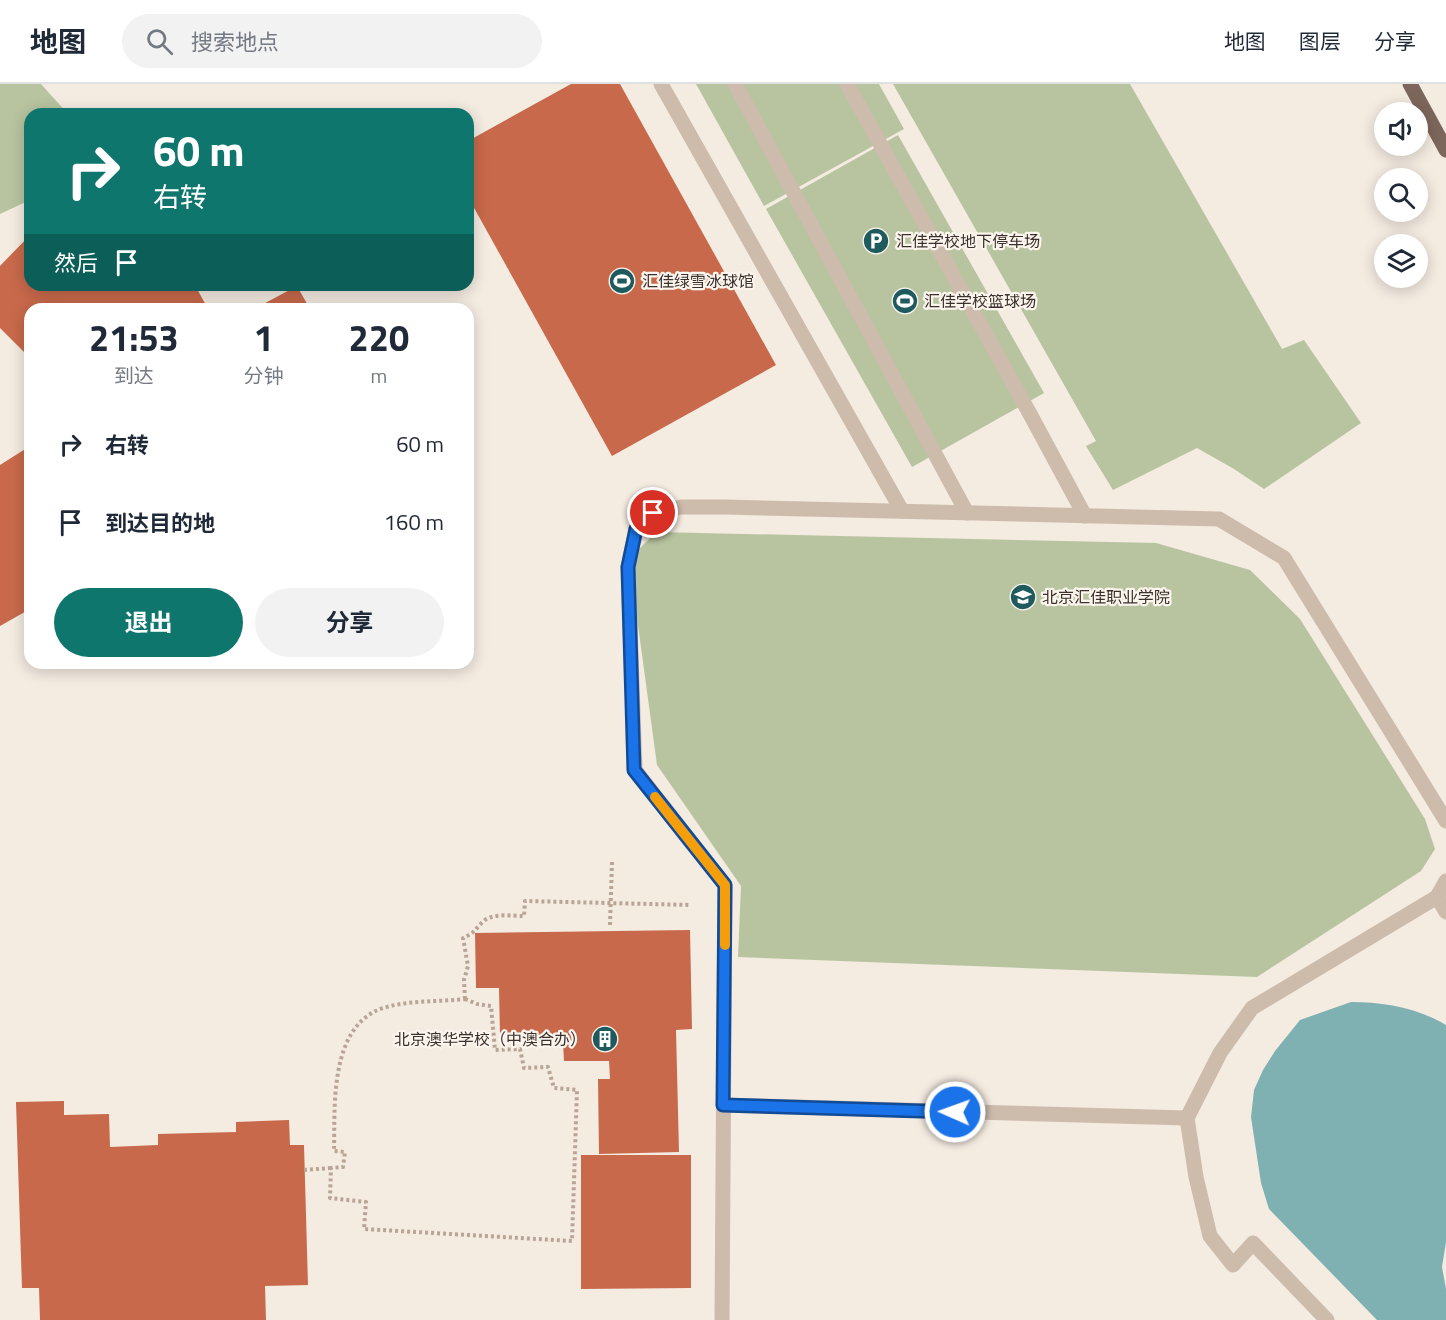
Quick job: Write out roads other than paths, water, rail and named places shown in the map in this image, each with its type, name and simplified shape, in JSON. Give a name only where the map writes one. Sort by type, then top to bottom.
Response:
[{"type":"main road","points":[[1410,84],[1446,150]]},
{"type":"street","points":[[661,84],[902,511]]},
{"type":"street","points":[[735,84],[967,513]]},
{"type":"street","points":[[847,84],[1084,516]]},
{"type":"street","points":[[722,1320],[725,885],[634,770],[628,567],[636,529],[653,513],[681,507],[1219,519],[1284,558],[1446,821]]},
{"type":"street","points":[[1327,1320],[1253,1244],[1233,1265],[1210,1236],[1196,1177],[1187,1118],[1220,1053],[1252,1008],[1437,897],[1446,880]]},
{"type":"street","points":[[1437,897],[1446,912]]},
{"type":"street","points":[[723,1105],[1187,1118]]},
{"type":"water","points":[[1351,1002],[1400,1007],[1424,1014],[1446,1025],[1446,1242],[1442,1267],[1446,1289],[1446,1320],[1377,1320],[1269,1209],[1261,1183],[1251,1117],[1254,1090],[1263,1070],[1300,1020]]},
{"type":"place","name":"汇佳学校地下停车场","points":[[876,241]]},
{"type":"place","name":"汇佳绿雪冰球馆","points":[[622,281]]},
{"type":"place","name":"汇佳学校篮球场","points":[[905,301]]},
{"type":"place","name":"北京汇佳职业学院","points":[[1023,597]]},
{"type":"place","name":"北京澳华学校（中澳合办）","points":[[605,1039]]}]
